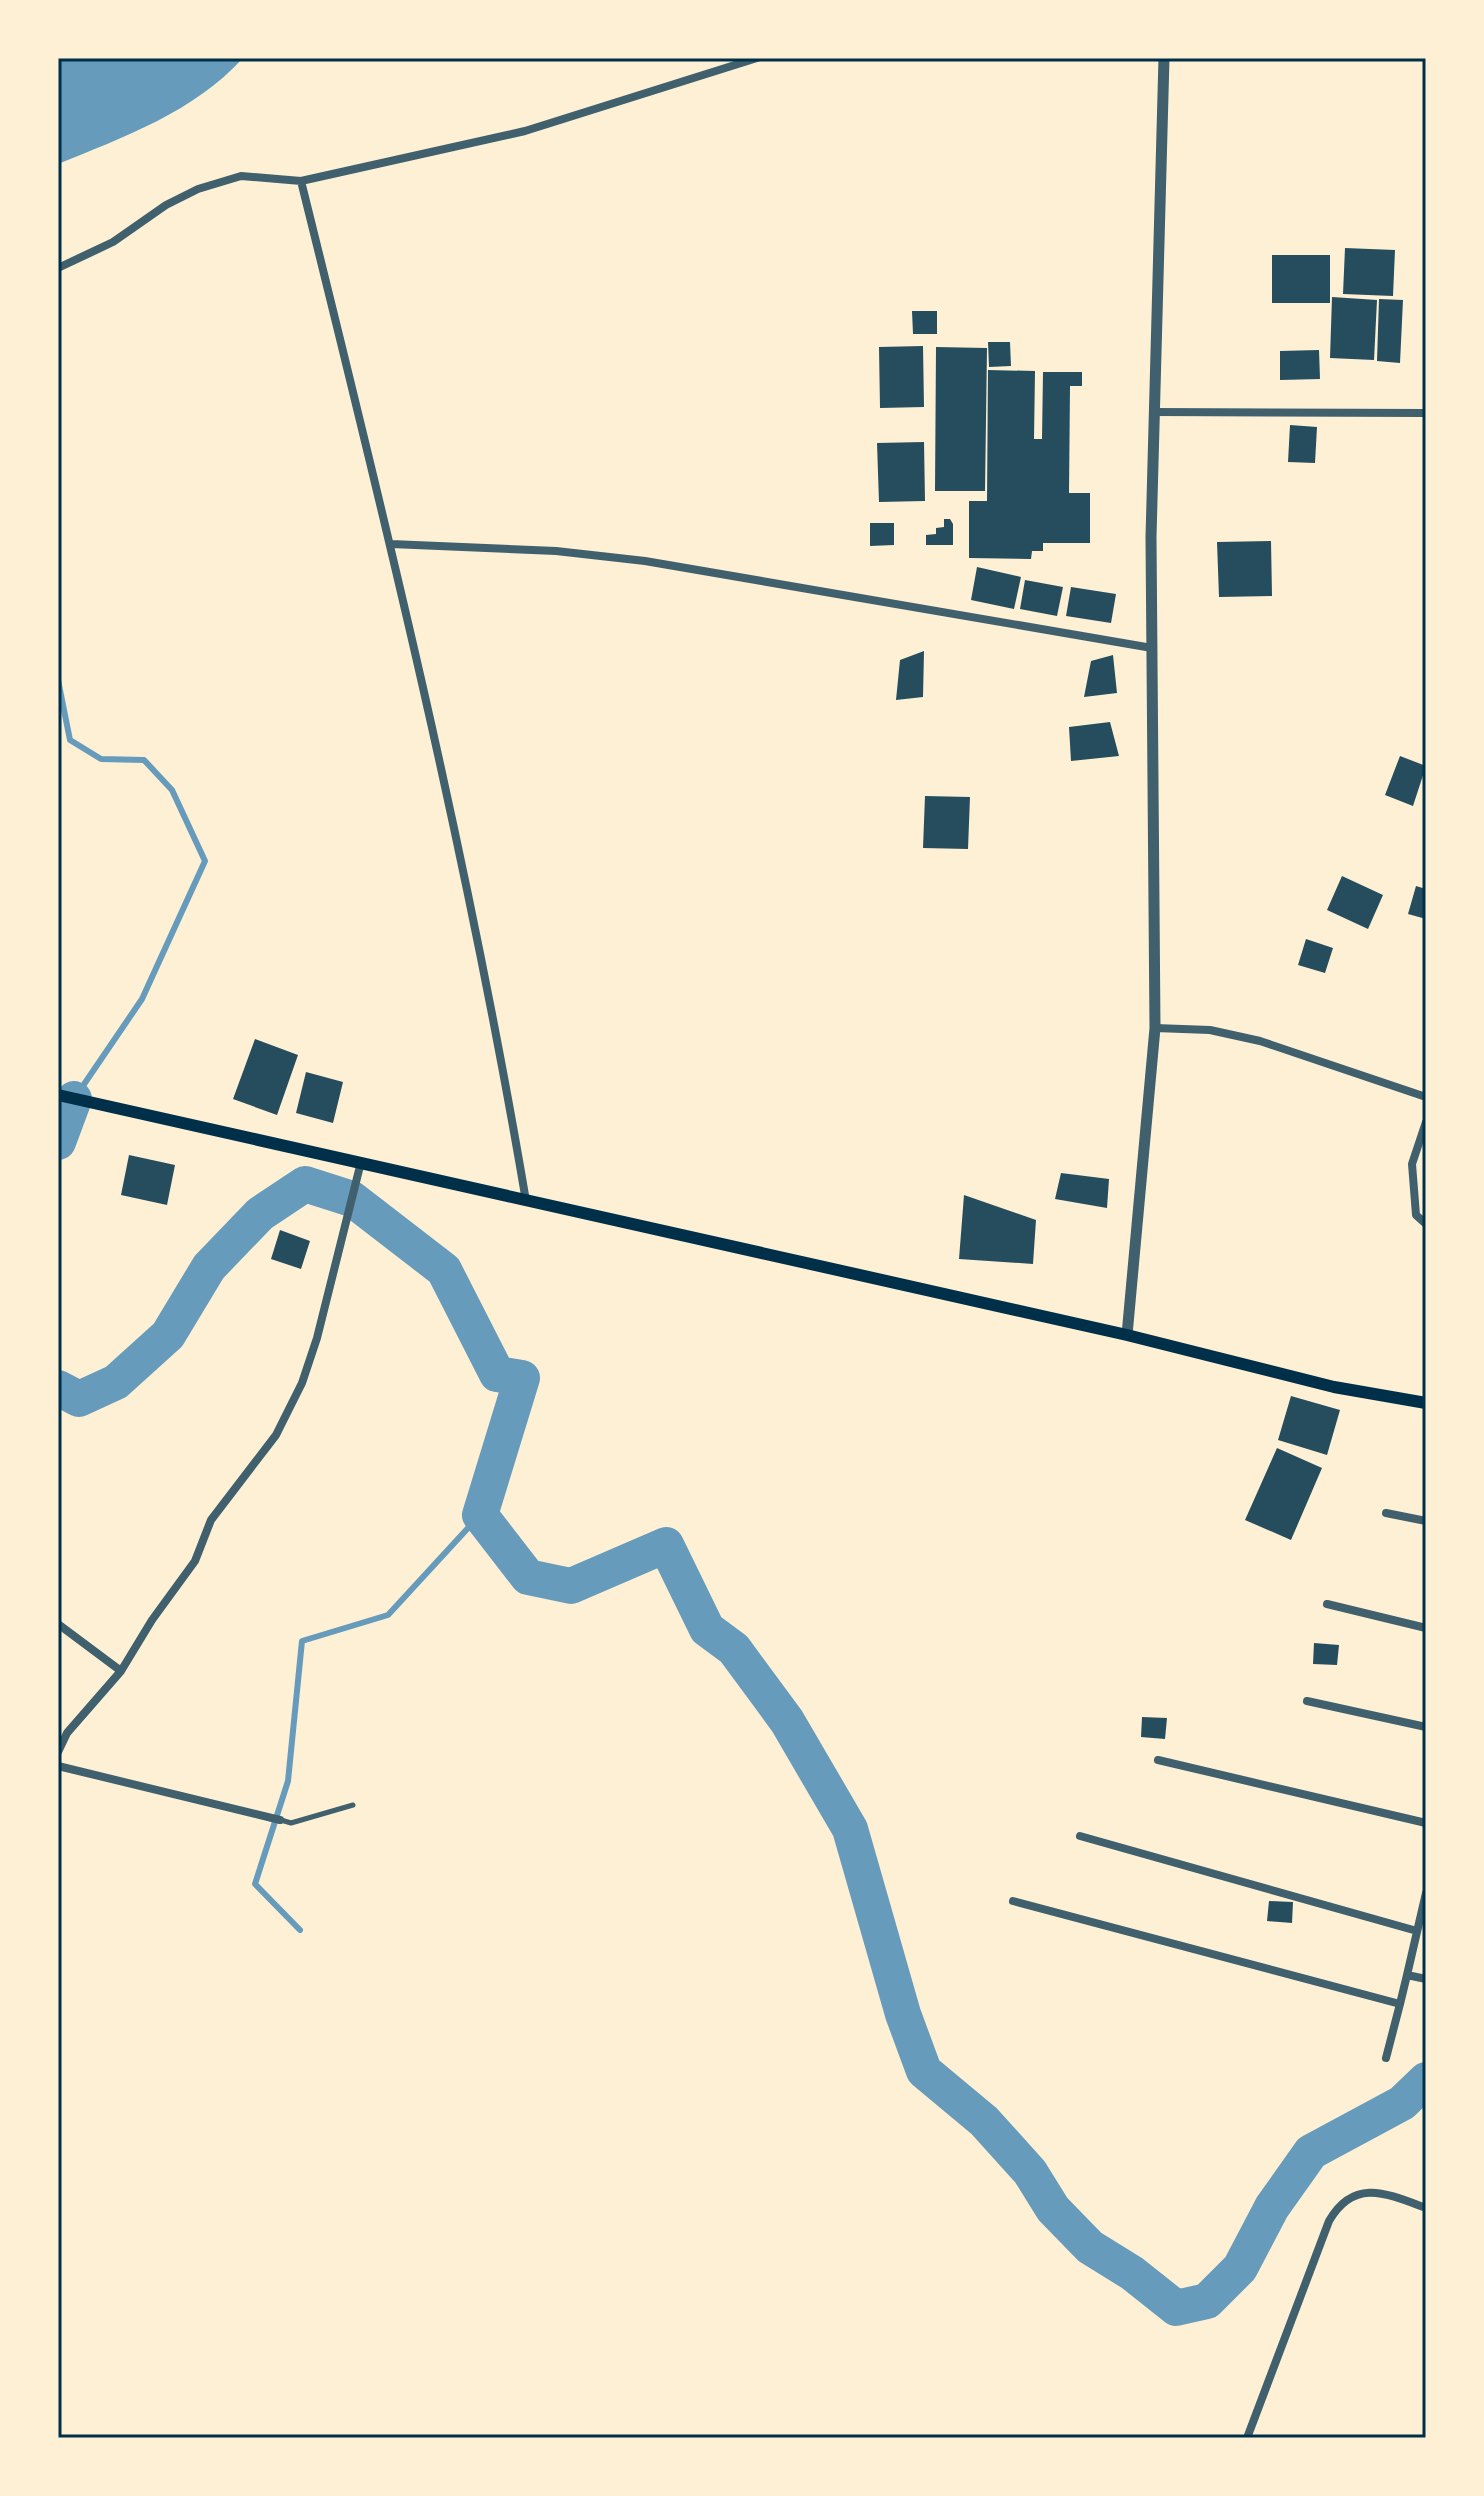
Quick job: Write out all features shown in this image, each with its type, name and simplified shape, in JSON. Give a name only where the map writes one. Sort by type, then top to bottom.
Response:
[{"type":"main road","points":[[59,1095],[1127,1335],[1334,1387],[1426,1403]]},
{"type":"street","points":[[58,268],[85,258],[166,205],[198,189],[241,176],[301,181],[525,131],[757,58]]},
{"type":"street","points":[[1127,1335],[1155,1028],[1153,412],[1164,58]]},
{"type":"street","points":[[301,181],[391,544],[495,1019],[526,1201]]},
{"type":"street","points":[[1153,412],[1426,413]]},
{"type":"street","points":[[391,544],[556,551],[645,561],[1152,648]]},
{"type":"street","points":[[1155,1028],[1210,1030],[1260,1041],[1426,1097]]},
{"type":"street","points":[[1426,1122],[1412,1164],[1416,1215],[1426,1224]]},
{"type":"street","points":[[58,1752],[67,1733],[121,1671],[152,1620],[195,1561],[211,1520],[276,1435],[302,1383],[361,1162]]},
{"type":"street","points":[[1386,1513],[1426,1521]]},
{"type":"street","points":[[1327,1604],[1426,1628]]},
{"type":"street","points":[[58,1624],[121,1671]]},
{"type":"street","points":[[1307,1701],[1426,1727]]},
{"type":"street","points":[[1158,1760],[1426,1823]]},
{"type":"street","points":[[58,1766],[280,1820]]},
{"type":"street","points":[[1080,1836],[1417,1931]]},
{"type":"street","points":[[1386,2058],[1426,1893]]},
{"type":"street","points":[[1013,1901],[1400,2004]]},
{"type":"street","points":[[1407,1975],[1426,1979]]},
{"type":"street","points":[[1247,2438],[1323,2235],[1339,2203],[1351,2194],[1375,2192],[1426,2208]]},
{"type":"lane","points":[[280,1820],[291,1823],[353,1805]]},
{"type":"water","points":[[58,58],[243,58],[203,94],[180,108],[133,133],[58,164]]},
{"type":"building","points":[[1345,248],[1395,250],[1393,296],[1343,294]]},
{"type":"building","points":[[1272,255],[1330,255],[1330,303],[1272,303]]},
{"type":"building","points":[[1332,297],[1377,300],[1374,360],[1330,358]]},
{"type":"building","points":[[1379,299],[1403,300],[1400,363],[1377,361]]},
{"type":"building","points":[[912,311],[937,311],[937,334],[913,334]]},
{"type":"building","points":[[988,342],[1010,342],[1011,366],[989,367]]},
{"type":"building","points":[[923,346],[924,407],[880,408],[879,347]]},
{"type":"building","points":[[936,347],[987,348],[985,491],[935,491]]},
{"type":"building","points":[[1319,350],[1320,379],[1280,380],[1280,351]]},
{"type":"building","points":[[988,370],[1035,371],[1034,439],[1042,439],[1043,372],[1082,372],[1082,386],[1070,386],[1069,493],[1090,493],[1090,543],[1043,543],[1043,551],[1032,551],[1031,559],[969,558],[969,501],[987,501]]},
{"type":"building","points":[[1290,425],[1317,427],[1315,463],[1288,462]]},
{"type":"building","points":[[924,442],[925,501],[879,502],[877,443]]},
{"type":"building","points":[[944,519],[950,519],[953,524],[953,545],[926,545],[926,535],[936,534],[936,528],[944,527]]},
{"type":"building","points":[[870,523],[894,523],[894,545],[870,546]]},
{"type":"building","points":[[1271,541],[1272,596],[1219,597],[1217,542]]},
{"type":"building","points":[[977,567],[1021,577],[1014,609],[971,600]]},
{"type":"building","points":[[1025,580],[1063,587],[1057,616],[1020,609]]},
{"type":"building","points":[[1071,587],[1116,594],[1111,623],[1066,616]]},
{"type":"building","points":[[924,651],[923,697],[896,700],[900,660]]},
{"type":"building","points":[[1113,655],[1117,693],[1084,697],[1091,661]]},
{"type":"building","points":[[1110,722],[1119,756],[1071,761],[1069,727]]},
{"type":"building","points":[[1400,756],[1426,766],[1413,806],[1385,795]]},
{"type":"building","points":[[925,796],[970,797],[968,849],[923,848]]},
{"type":"building","points":[[1342,876],[1383,895],[1368,929],[1327,910]]},
{"type":"building","points":[[1416,886],[1426,889],[1426,919],[1408,914]]},
{"type":"building","points":[[1306,939],[1333,948],[1325,973],[1298,965]]},
{"type":"building","points":[[255,1039],[298,1055],[277,1115],[233,1099]]},
{"type":"building","points":[[306,1072],[343,1082],[333,1123],[296,1113]]},
{"type":"building","points":[[129,1155],[175,1165],[167,1205],[121,1195]]},
{"type":"building","points":[[1061,1173],[1109,1179],[1107,1208],[1055,1199]]},
{"type":"building","points":[[964,1195],[1036,1220],[1033,1264],[959,1259]]},
{"type":"building","points":[[280,1230],[310,1241],[301,1269],[271,1259]]},
{"type":"building","points":[[1291,1396],[1340,1410],[1327,1455],[1278,1440]]},
{"type":"building","points":[[1277,1448],[1322,1468],[1291,1540],[1245,1520]]},
{"type":"building","points":[[1314,1643],[1339,1645],[1337,1665],[1313,1664]]},
{"type":"building","points":[[1142,1717],[1167,1718],[1165,1739],[1141,1737]]},
{"type":"building","points":[[1269,1901],[1293,1902],[1292,1923],[1267,1921]]},
{"type":"waterway","points":[[58,680],[70,740],[101,759],[144,760],[172,790],[205,861],[142,999],[74,1099]]},
{"type":"waterway","points":[[58,1142],[74,1099]]},
{"type":"waterway","points":[[58,1388],[79,1399],[116,1382],[168,1335],[209,1267],[260,1214],[305,1184],[352,1199],[444,1270],[497,1374],[522,1378],[480,1515],[528,1577],[571,1586],[666,1545],[707,1629],[734,1649],[787,1721],[850,1829],[903,2014],[924,2071],[984,2121],[1030,2172],[1053,2209],[1090,2247],[1132,2273],[1176,2308],[1207,2301],[1240,2268],[1272,2207],[1311,2152],[1402,2103],[1426,2080]]},
{"type":"waterway","points":[[300,1930],[255,1884],[288,1781],[302,1641],[388,1615],[480,1515]]}]
